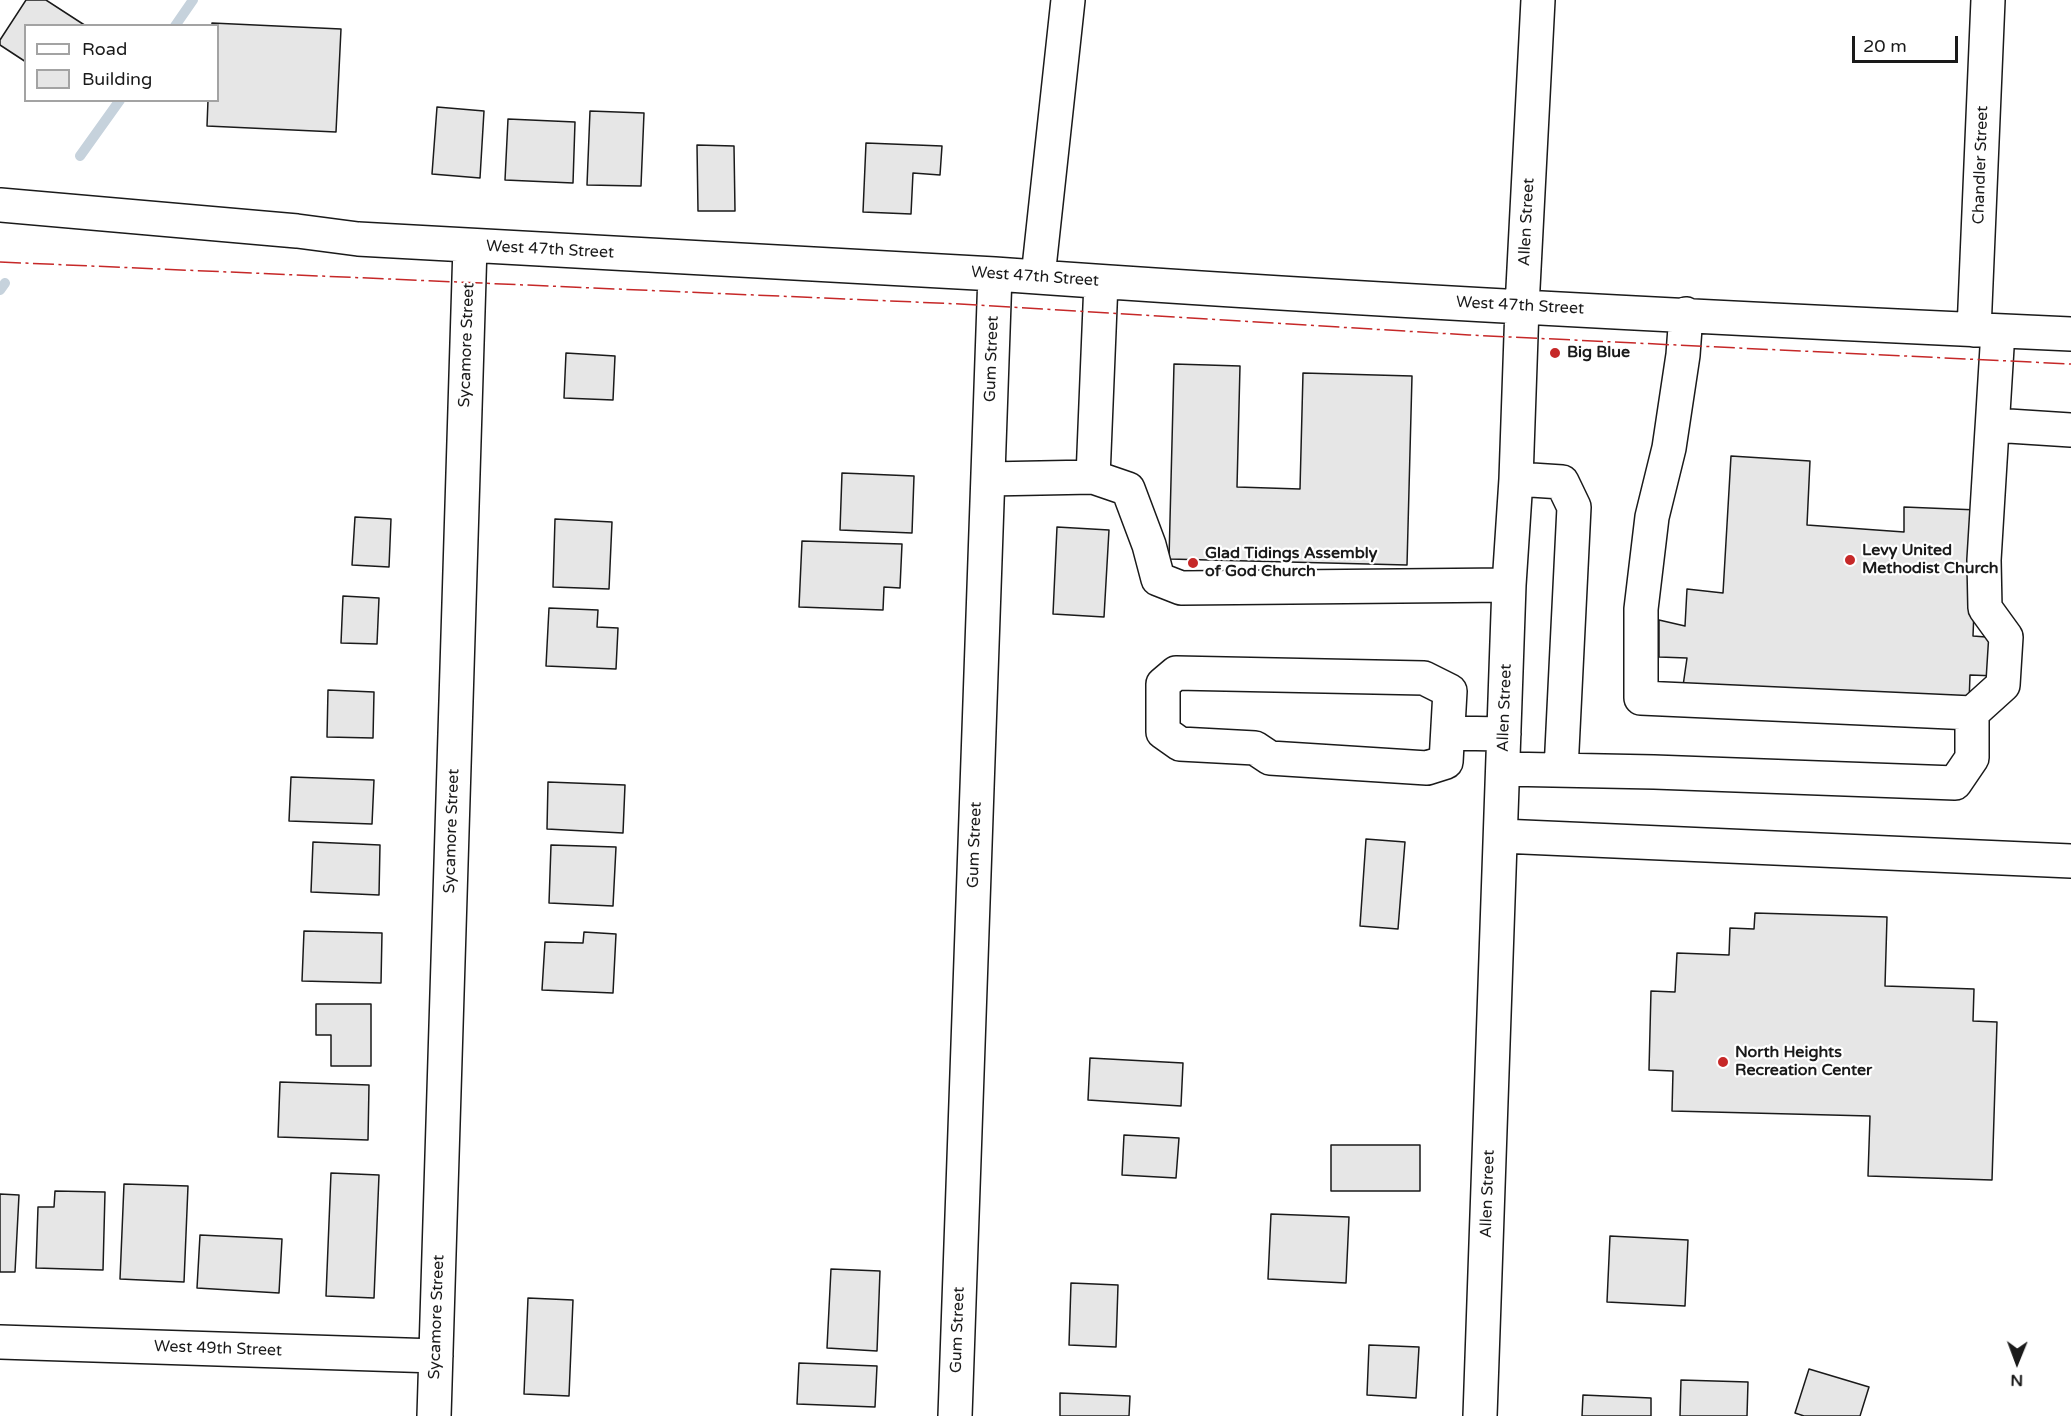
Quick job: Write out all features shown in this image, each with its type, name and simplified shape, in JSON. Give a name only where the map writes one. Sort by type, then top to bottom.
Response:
[{"type":"street","points":[[1038,277],[1068,0]]},
{"type":"street","name":"Allen Street","points":[[1480,1416],[1509,585],[1538,0]]},
{"type":"street","name":"Chandler Street","points":[[1972,713],[2003,685],[2006,637],[1985,608],[1984,560],[1993,425],[1986,331],[1988,0]]},
{"type":"street","name":"West 47th Street","points":[[0,204],[297,231],[358,239],[995,274],[1522,307],[2071,334]]},
{"type":"street","name":"Sycamore Street","points":[[434,1416],[470,246]]},
{"type":"street","name":"Gum Street","points":[[955,1416],[995,274]]},
{"type":"street","points":[[1093,477],[1101,282]]},
{"type":"street","points":[[1503,770],[1654,771],[1955,783],[1972,758],[1972,713],[1641,698],[1641,609],[1652,517],[1669,448],[1683,355],[1686,314]]},
{"type":"street","points":[[1993,425],[2071,430]]},
{"type":"street","points":[[988,479],[1093,477],[1128,489],[1149,545],[1158,579],[1181,588],[1509,585]]},
{"type":"street","points":[[1516,478],[1562,482],[1574,507],[1561,770]]},
{"type":"street","points":[[1176,673],[1424,678],[1450,691],[1448,733],[1446,762],[1427,768],[1270,758],[1255,748],[1180,744],[1163,732],[1163,684],[1176,673]]},
{"type":"street","points":[[1448,733],[1504,734]]},
{"type":"street","points":[[1501,836],[2071,861]]},
{"type":"street","name":"West 49th Street","points":[[0,1342],[436,1356]]},
{"type":"building","points":[[26,0],[46,0],[83,24],[24,24],[24,61],[0,45],[0,40]]},
{"type":"building","points":[[212,23],[341,29],[336,132],[207,126],[208,102],[219,102],[219,24]]},
{"type":"building","points":[[437,107],[484,111],[480,178],[432,174]]},
{"type":"building","points":[[590,111],[644,113],[641,186],[587,185]]},
{"type":"building","points":[[508,119],[575,122],[573,183],[505,180]]},
{"type":"building","points":[[866,143],[942,146],[940,175],[913,173],[911,214],[863,212]]},
{"type":"building","points":[[697,145],[734,146],[735,211],[698,211]]},
{"type":"building","points":[[566,353],[615,356],[613,400],[564,398]]},
{"type":"building","points":[[1174,364],[1240,366],[1237,487],[1300,489],[1303,373],[1412,376],[1407,565],[1169,559]]},
{"type":"building","name":"Levy United Methodist Church","points":[[1731,456],[1810,461],[1807,525],[1904,532],[1904,507],[1978,510],[1973,636],[1999,638],[1997,676],[1970,675],[1969,703],[1683,686],[1687,658],[1659,657],[1659,620],[1685,626],[1687,589],[1723,593]]},
{"type":"building","points":[[842,473],[914,476],[912,533],[840,530]]},
{"type":"building","points":[[355,517],[391,519],[389,567],[352,565]]},
{"type":"building","points":[[555,519],[612,522],[609,589],[553,587]]},
{"type":"building","points":[[1057,527],[1109,530],[1104,617],[1053,614]]},
{"type":"building","points":[[802,541],[902,544],[900,588],[884,587],[883,610],[799,607]]},
{"type":"building","points":[[343,596],[379,598],[377,644],[341,643]]},
{"type":"building","points":[[549,608],[598,610],[597,627],[618,628],[616,669],[546,666]]},
{"type":"building","points":[[328,690],[374,692],[373,738],[327,737]]},
{"type":"building","points":[[291,777],[374,780],[372,824],[289,821]]},
{"type":"building","points":[[548,782],[625,785],[623,833],[547,829]]},
{"type":"building","points":[[1366,839],[1405,842],[1398,929],[1360,926]]},
{"type":"building","points":[[313,842],[380,845],[379,895],[311,892]]},
{"type":"building","points":[[551,845],[616,847],[613,906],[549,903]]},
{"type":"building","points":[[1755,913],[1887,917],[1885,986],[1974,989],[1973,1021],[1997,1022],[1992,1180],[1868,1176],[1870,1116],[1672,1111],[1673,1071],[1649,1070],[1651,991],[1675,992],[1677,953],[1729,955],[1730,928],[1754,929]]},
{"type":"building","points":[[304,931],[382,933],[381,983],[302,981]]},
{"type":"building","points":[[584,932],[616,934],[613,993],[542,990],[545,942],[583,943]]},
{"type":"building","points":[[316,1004],[371,1004],[371,1066],[331,1066],[331,1035],[316,1035]]},
{"type":"building","points":[[1090,1058],[1183,1063],[1181,1106],[1088,1100]]},
{"type":"building","points":[[280,1082],[369,1085],[368,1140],[278,1137]]},
{"type":"building","points":[[1124,1135],[1179,1138],[1176,1178],[1122,1175]]},
{"type":"building","points":[[1331,1145],[1420,1145],[1420,1191],[1331,1191]]},
{"type":"building","points":[[331,1173],[379,1175],[374,1298],[326,1296]]},
{"type":"building","points":[[124,1184],[188,1186],[184,1282],[120,1279]]},
{"type":"building","points":[[55,1191],[105,1192],[103,1270],[36,1268],[38,1207],[54,1207]]},
{"type":"building","points":[[0,1194],[19,1195],[15,1272],[0,1272]]},
{"type":"building","points":[[1271,1214],[1349,1217],[1346,1283],[1268,1279]]},
{"type":"building","points":[[200,1235],[282,1239],[279,1293],[197,1288]]},
{"type":"building","points":[[1610,1236],[1688,1240],[1685,1306],[1607,1302]]},
{"type":"building","points":[[831,1269],[880,1271],[877,1351],[827,1348]]},
{"type":"building","points":[[1071,1283],[1118,1285],[1116,1347],[1069,1345]]},
{"type":"building","points":[[528,1298],[573,1300],[569,1396],[524,1394]]},
{"type":"building","points":[[1369,1345],[1419,1347],[1416,1398],[1367,1395]]},
{"type":"building","points":[[799,1363],[877,1366],[875,1407],[797,1404]]},
{"type":"building","points":[[1809,1369],[1869,1387],[1860,1416],[1804,1416],[1795,1413]]},
{"type":"building","points":[[1681,1380],[1748,1382],[1747,1416],[1680,1416]]},
{"type":"building","points":[[1060,1393],[1130,1396],[1129,1416],[1060,1416]]},
{"type":"building","points":[[1583,1395],[1651,1398],[1651,1416],[1582,1416]]},
{"type":"waterway","points":[[176,24],[193,0]]},
{"type":"waterway","points":[[80,156],[119,102]]},
{"type":"waterway","points":[[0,290],[5,283]]},
{"type":"power","points":[[0,262],[960,304],[1469,335],[2071,364]]},
{"type":"place","name":"Big Blue","points":[[1555,353]]},
{"type":"place","name":"Levy United Methodist Church","points":[[1850,560]]},
{"type":"place","name":"Glad Tidings Assembly of God Church","points":[[1193,563]]},
{"type":"place","name":"North Heights Recreation Center","points":[[1723,1062]]}]
